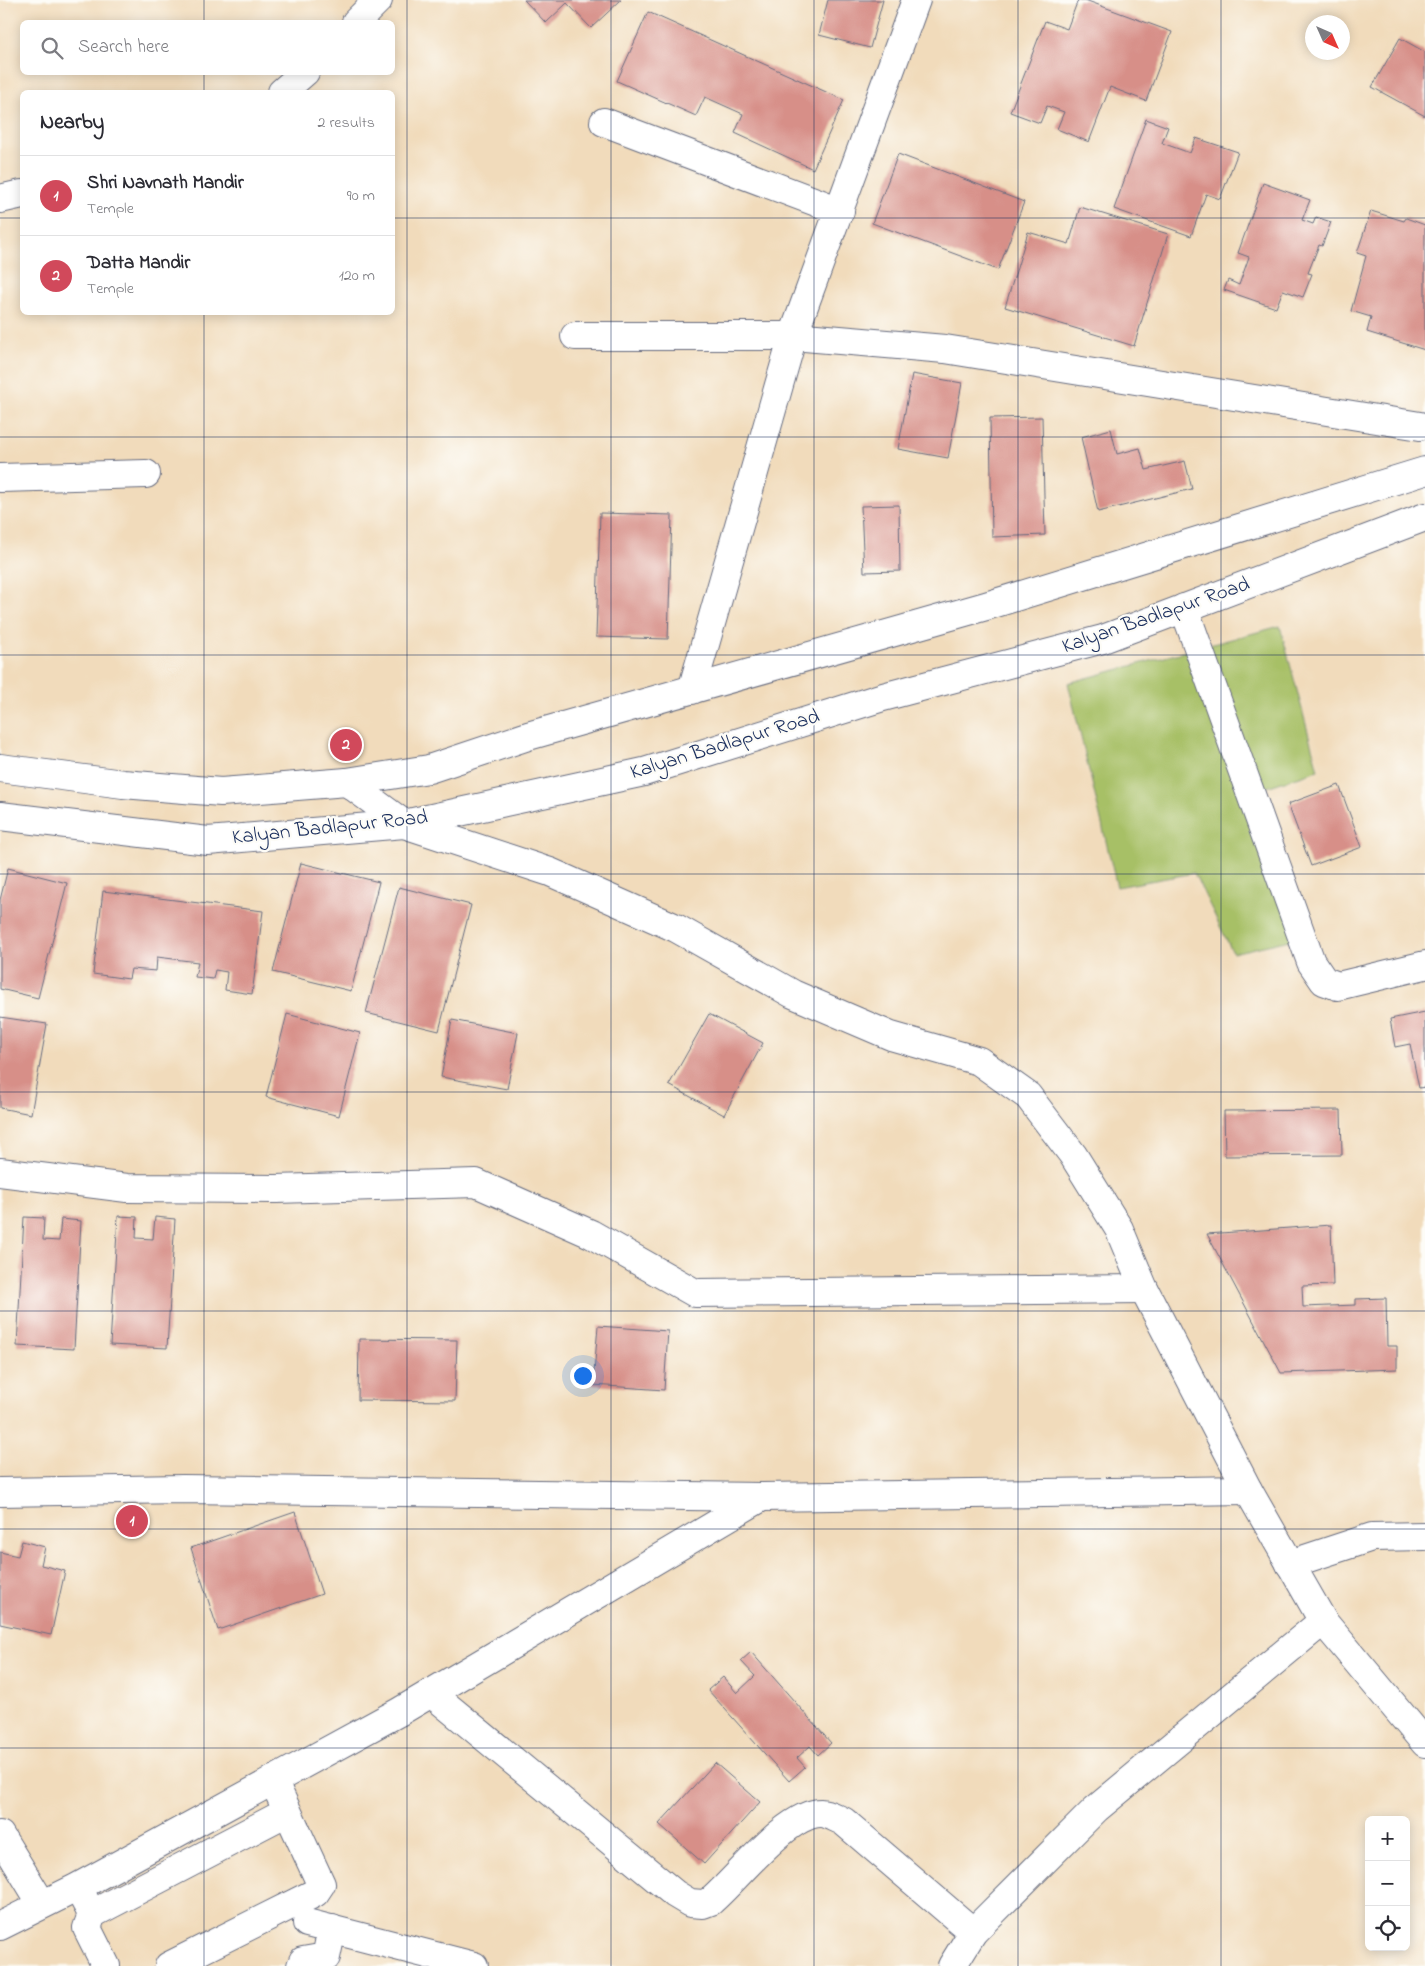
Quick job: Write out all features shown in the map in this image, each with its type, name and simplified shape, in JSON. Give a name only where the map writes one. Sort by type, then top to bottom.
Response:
[{"type":"street","points":[[358,20],[378,0]]},
{"type":"street","points":[[692,690],[793,336],[916,0]]},
{"type":"street","points":[[284,90],[301,75]]},
{"type":"street","points":[[604,122],[840,211]]},
{"type":"street","points":[[0,199],[20,194]]},
{"type":"street","points":[[575,336],[793,336],[945,349],[1423,428]]},
{"type":"street","points":[[0,768],[123,784],[221,792],[347,782],[429,770],[528,736],[986,606],[1425,472]]},
{"type":"street","points":[[0,478],[146,474]]},
{"type":"street","name":"Kalyan Badlapur Road","points":[[0,816],[208,841],[404,824],[644,772],[883,697],[1103,639],[1425,517]]},
{"type":"street","points":[[1184,608],[1311,962],[1324,980],[1338,986],[1425,965]]},
{"type":"street","points":[[347,782],[404,824],[550,872],[676,928],[792,994],[891,1036],[979,1061],[1028,1096],[1073,1155],[1119,1229],[1144,1289],[1248,1490],[1323,1621],[1425,1743]]},
{"type":"street","points":[[0,1172],[127,1188],[276,1189],[476,1183],[591,1234],[695,1293],[1144,1289]]},
{"type":"street","points":[[0,1492],[183,1489],[762,1498],[1248,1490]]},
{"type":"street","points":[[0,1926],[76,1888],[431,1693],[762,1498]]},
{"type":"street","points":[[1290,1564],[1372,1538],[1425,1536]]},
{"type":"street","points":[[952,1966],[973,1932],[1096,1809],[1323,1621]]},
{"type":"street","points":[[431,1693],[674,1894],[690,1903],[703,1904],[711,1901],[786,1828],[807,1815],[823,1812],[843,1822],[973,1932]]},
{"type":"street","points":[[169,1966],[315,1893],[321,1884],[273,1780]]},
{"type":"street","points":[[106,1966],[87,1928],[92,1914],[287,1812]]},
{"type":"street","points":[[0,1835],[42,1904]]},
{"type":"street","points":[[170,1836],[186,1865]]},
{"type":"street","points":[[76,1888],[92,1914]]},
{"type":"street","points":[[300,1966],[303,1961],[326,1957],[320,1926],[474,1966]]},
{"type":"green space","points":[[1280,626],[1318,770],[1255,791],[1307,936],[1233,953],[1194,873],[1117,887],[1068,683]]},
{"type":"building","points":[[524,0],[621,0],[591,28],[567,3],[546,23]]},
{"type":"building","points":[[828,0],[883,0],[870,48],[819,35]]},
{"type":"building","points":[[1078,0],[1085,0],[1172,32],[1146,101],[1110,87],[1089,142],[1057,129],[1064,112],[1047,106],[1040,123],[1010,112],[1045,21],[1067,29]]},
{"type":"building","points":[[648,12],[844,100],[813,169],[735,133],[743,114],[705,97],[696,116],[617,81]]},
{"type":"building","points":[[1400,38],[1425,52],[1425,116],[1372,87]]},
{"type":"building","points":[[1146,119],[1168,127],[1162,143],[1190,153],[1196,138],[1238,152],[1220,199],[1206,194],[1191,236],[1114,209]]},
{"type":"building","points":[[898,154],[1024,202],[998,270],[872,223]]},
{"type":"building","points":[[1263,183],[1310,200],[1302,220],[1313,224],[1316,217],[1331,222],[1322,246],[1319,245],[1308,273],[1312,274],[1303,297],[1283,290],[1276,308],[1224,290],[1228,280],[1239,285],[1249,257],[1238,253]]},
{"type":"building","points":[[1080,207],[1168,234],[1134,346],[1005,307],[1028,232],[1069,244]]},
{"type":"building","points":[[1371,211],[1404,221],[1406,218],[1425,225],[1425,350],[1367,332],[1371,317],[1351,311],[1366,256],[1357,253]]},
{"type":"building","points":[[912,374],[962,383],[948,458],[898,449]]},
{"type":"building","points":[[1042,417],[1045,535],[992,537],[990,418]]},
{"type":"building","points":[[1111,429],[1117,454],[1140,448],[1146,470],[1185,461],[1192,489],[1098,512],[1081,437]]},
{"type":"building","points":[[899,505],[900,571],[864,572],[861,506]]},
{"type":"building","points":[[600,513],[672,515],[668,639],[596,637]]},
{"type":"building","points":[[1339,785],[1362,847],[1311,866],[1288,804]]},
{"type":"building","points":[[301,863],[379,882],[351,991],[273,972]]},
{"type":"building","points":[[8,868],[67,883],[38,998],[0,989],[0,900]]},
{"type":"building","points":[[399,887],[471,905],[439,1031],[366,1013]]},
{"type":"building","points":[[103,891],[263,911],[252,994],[225,990],[227,972],[215,970],[213,979],[195,977],[198,962],[157,957],[156,971],[131,969],[129,979],[93,974]]},
{"type":"building","points":[[1425,1012],[1425,1087],[1419,1088],[1410,1044],[1395,1047],[1390,1019]]},
{"type":"building","points":[[287,1014],[360,1033],[339,1116],[266,1097]]},
{"type":"building","points":[[709,1014],[763,1043],[724,1115],[669,1085]]},
{"type":"building","points":[[0,1017],[47,1024],[31,1114],[0,1108]]},
{"type":"building","points":[[452,1020],[518,1033],[507,1089],[441,1077]]},
{"type":"building","points":[[1341,1110],[1342,1155],[1225,1156],[1224,1111]]},
{"type":"building","points":[[118,1216],[137,1217],[136,1238],[153,1239],[155,1217],[175,1219],[167,1348],[110,1345]]},
{"type":"building","points":[[24,1217],[44,1218],[43,1240],[59,1241],[61,1219],[81,1221],[74,1349],[17,1346]]},
{"type":"building","points":[[1331,1225],[1333,1285],[1302,1286],[1303,1307],[1356,1305],[1356,1299],[1386,1298],[1387,1346],[1397,1346],[1397,1369],[1281,1373],[1207,1234]]},
{"type":"building","points":[[598,1326],[668,1331],[664,1390],[593,1385]]},
{"type":"building","points":[[359,1339],[457,1340],[455,1401],[358,1400]]},
{"type":"building","points":[[295,1512],[322,1594],[218,1630],[191,1548]]},
{"type":"building","points":[[22,1541],[45,1547],[41,1565],[65,1571],[51,1635],[0,1624],[0,1552],[18,1556]]},
{"type":"building","points":[[751,1652],[831,1743],[818,1755],[810,1746],[797,1758],[805,1767],[789,1781],[708,1690],[723,1677],[737,1693],[755,1676],[741,1661]]},
{"type":"building","points":[[715,1763],[760,1802],[704,1864],[659,1824]]},
{"type":"place","name":"Datta Mandir","points":[[346,745]]},
{"type":"place","name":"Shri Navnath Mandir","points":[[132,1521]]}]
